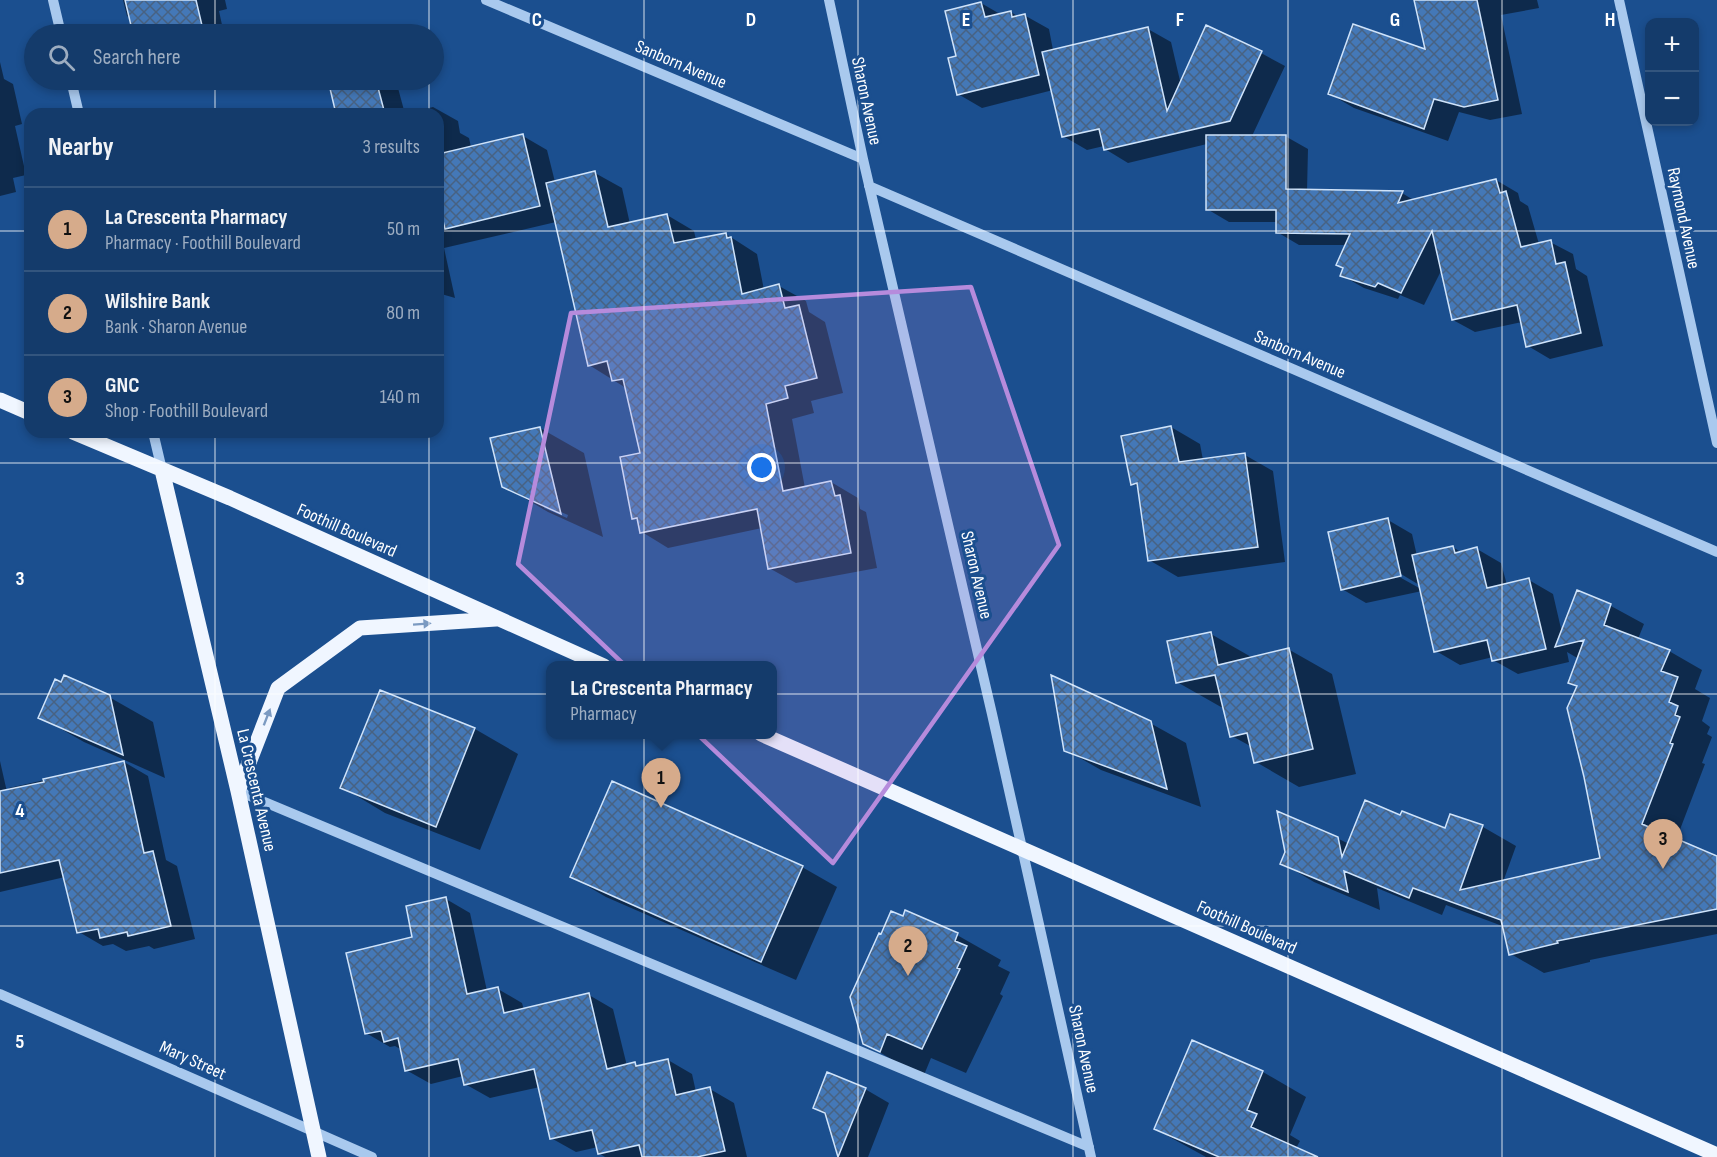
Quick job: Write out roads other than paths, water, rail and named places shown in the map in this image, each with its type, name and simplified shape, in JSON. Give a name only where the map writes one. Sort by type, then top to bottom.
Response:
[{"type":"main road","points":[[0,400],[24,410]]},
{"type":"main road","name":"Foothill Boulevard","points":[[87,438],[230,498],[593,661]]},
{"type":"main road","name":"La Crescenta Avenue","points":[[162,470],[238,791],[319,1157]]},
{"type":"main road","points":[[238,791],[278,688],[360,628],[497,619]]},
{"type":"main road","name":"Foothill Boulevard","points":[[770,739],[1717,1155]]},
{"type":"street","points":[[53,0],[59,24]]},
{"type":"street","name":"Sanborn Avenue","points":[[486,0],[863,159]]},
{"type":"street","name":"Sharon Avenue","points":[[829,0],[869,186],[1023,850],[1090,1152]]},
{"type":"street","name":"Raymond Avenue","points":[[1619,0],[1717,443]]},
{"type":"street","points":[[73,90],[78,108]]},
{"type":"street","name":"Sanborn Avenue","points":[[869,186],[1717,552]]},
{"type":"street","name":"La Crescenta Avenue","points":[[154,438],[162,470]]},
{"type":"street","points":[[238,791],[1090,1152]]},
{"type":"street","name":"Mary Street","points":[[0,994],[372,1157]]},
{"type":"place","name":"La Crescenta Pharmacy","points":[[661,808]]},
{"type":"place","name":"GNC","points":[[1663,869]]},
{"type":"place","name":"Wilshire Bank","points":[[908,976]]}]
